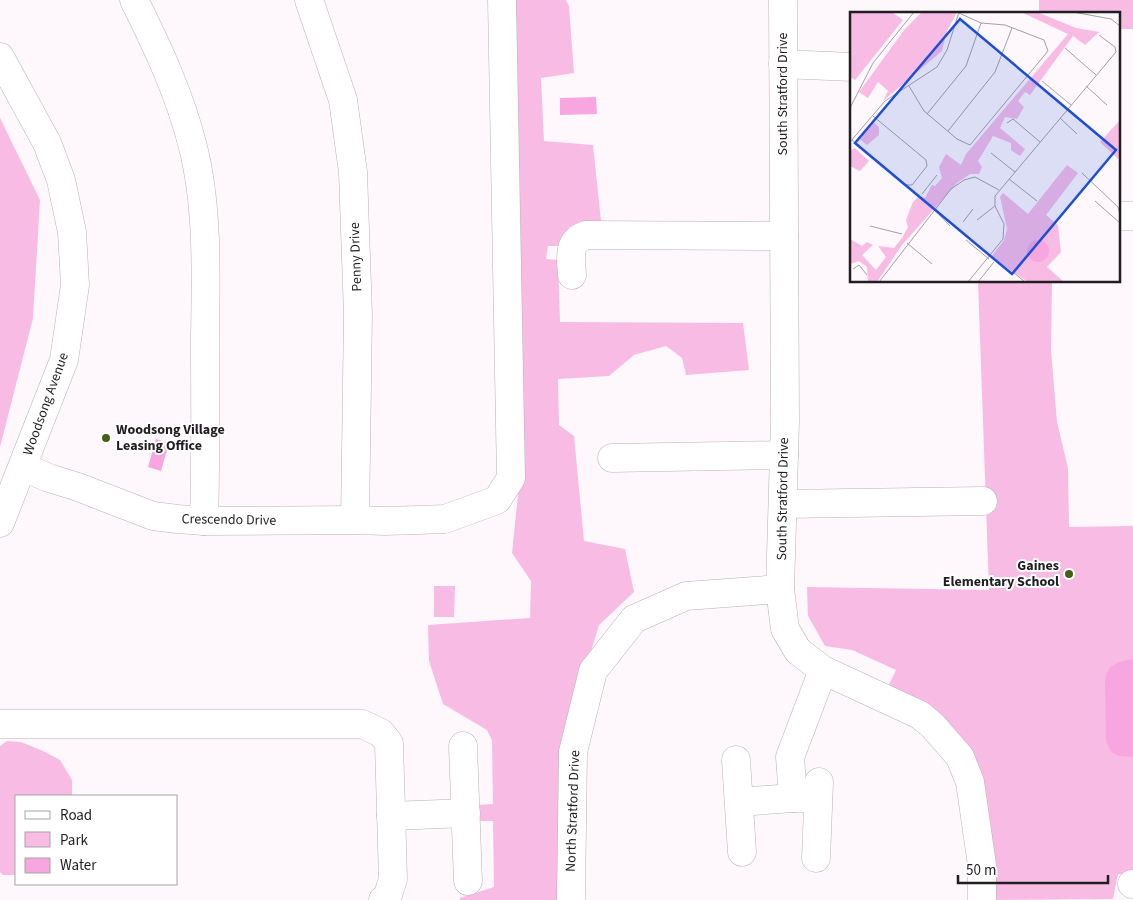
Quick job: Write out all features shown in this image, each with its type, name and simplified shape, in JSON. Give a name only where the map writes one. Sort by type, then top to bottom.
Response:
[{"type":"street","points":[[134,0],[177,94],[193,148],[200,180],[205,243],[206,292],[204,521]]},
{"type":"street","name":"Penny Drive","points":[[309,0],[343,100],[353,172],[358,315],[356,520]]},
{"type":"street","name":"Crescendo Drive","points":[[23,467],[153,516],[204,521],[444,519],[497,500],[511,478],[502,0]]},
{"type":"street","name":"South Stratford Drive","points":[[783,0],[784,455],[780,589],[785,629],[798,651],[823,670],[920,715],[933,726],[960,757],[970,782],[982,866],[982,900]]},
{"type":"street","name":"Woodsong Avenue","points":[[0,57],[47,143],[61,180],[72,232],[75,285],[64,360],[0,523]]},
{"type":"street","points":[[783,64],[850,67]]},
{"type":"street","points":[[1120,216],[1133,216]]},
{"type":"street","points":[[572,275],[571,253],[573,243],[586,235],[784,236]]},
{"type":"street","points":[[612,458],[784,455]]},
{"type":"street","points":[[783,504],[983,501]]},
{"type":"street","name":"North Stratford Drive","points":[[571,900],[573,752],[593,671],[634,619],[686,596],[780,589]]},
{"type":"street","points":[[816,858],[810,792],[790,757],[823,670]]},
{"type":"street","points":[[0,724],[362,724],[381,733],[389,743],[393,878],[387,898],[383,900]]},
{"type":"street","points":[[463,746],[468,881]]},
{"type":"street","points":[[736,760],[742,852]]},
{"type":"street","points":[[738,802],[810,792]]},
{"type":"street","points":[[391,816],[466,813]]},
{"type":"green space","points":[[508,0],[566,0],[569,6],[574,73],[541,78],[544,141],[593,145],[601,221],[569,227],[565,240],[559,246],[548,246],[546,259],[558,260],[560,322],[743,323],[749,370],[686,375],[682,358],[666,346],[634,355],[609,376],[558,379],[559,425],[574,436],[584,541],[625,549],[634,592],[599,625],[574,708],[565,900],[460,900],[460,898],[494,887],[493,821],[480,821],[477,819],[479,805],[493,804],[492,740],[487,730],[443,704],[429,661],[428,625],[530,618],[531,581],[512,553],[519,485]]},
{"type":"green space","points":[[1039,0],[1133,0],[1133,29],[1120,29],[1120,12],[1039,12]]},
{"type":"green space","points":[[0,118],[40,200],[33,318],[0,447]]},
{"type":"green space","name":"Gaines Elementary School","points":[[978,282],[1052,282],[1051,350],[1057,422],[1068,468],[1069,527],[1133,526],[1133,874],[1118,874],[1113,899],[986,900],[981,781],[887,689],[896,670],[852,650],[825,646],[808,616],[807,587],[989,590]]},
{"type":"green space","points":[[434,586],[455,586],[454,617],[434,617]]},
{"type":"green space","points":[[7,741],[21,742],[43,751],[60,760],[72,780],[72,795],[15,795],[15,875],[3,875],[0,872],[0,746]]},
{"type":"water","points":[[596,97],[597,114],[560,115],[560,98]]},
{"type":"water","points":[[156,439],[169,443],[161,471],[148,467]]},
{"type":"water","points":[[1133,659],[1133,757],[1119,756],[1111,752],[1106,741],[1106,673],[1115,664]]},
{"type":"place","name":"Woodsong Village Leasing Office","points":[[106,438]]},
{"type":"place","name":"Gaines Elementary School","points":[[1069,574]]}]
